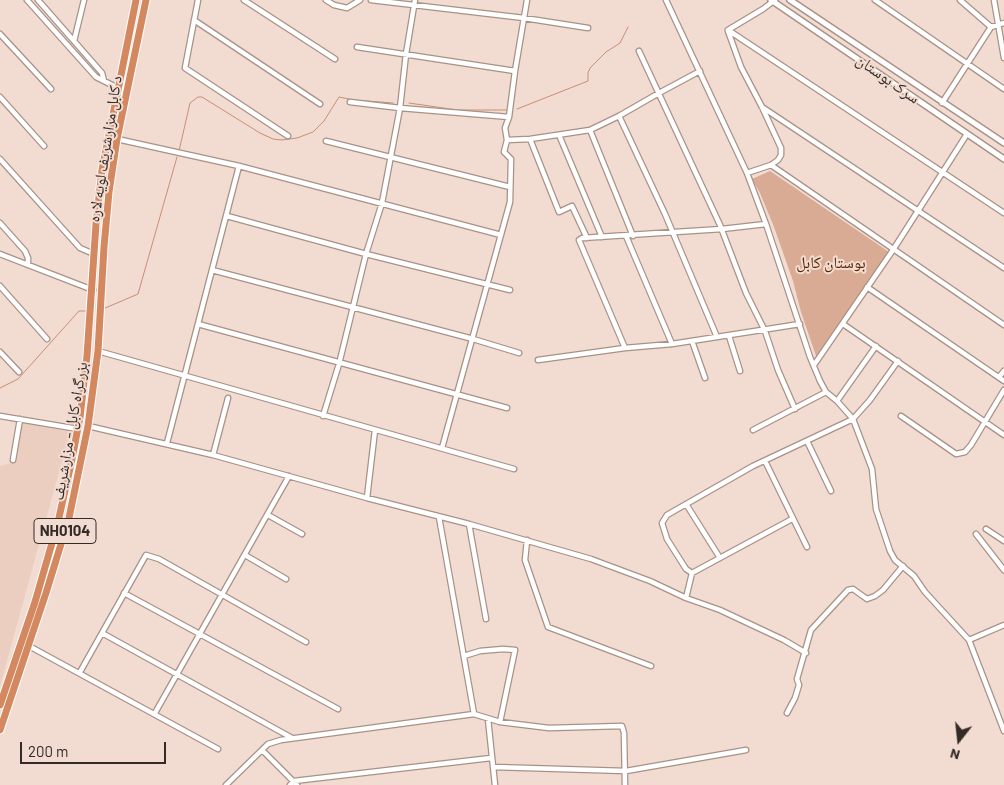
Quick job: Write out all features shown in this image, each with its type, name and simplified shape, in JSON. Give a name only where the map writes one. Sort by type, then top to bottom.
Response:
[{"type":"highway","name":"د کابل مزارشریف لویه لاره","points":[[92,303],[96,224],[102,170],[136,0]]},
{"type":"highway","name":"د کابل مزارشریف لویه لاره","points":[[101,305],[104,247],[112,171],[146,0]]},
{"type":"highway","points":[[102,170],[112,171]]},
{"type":"highway","name":"بزرگراه کابل - مزارشریف","points":[[0,730],[58,522],[80,417],[92,303]]},
{"type":"highway","name":"بزرگراه کابل - مزارشریف","points":[[0,705],[29,646],[69,518],[89,422],[101,305]]},
{"type":"highway","points":[[87,356],[97,354]]},
{"type":"highway","points":[[80,417],[89,422]]},
{"type":"highway","points":[[46,563],[54,565]]},
{"type":"street","points":[[27,0],[96,77],[127,91]]},
{"type":"street","points":[[38,0],[102,73],[104,81]]},
{"type":"street","points":[[74,40],[84,0]]},
{"type":"street","points":[[198,0],[185,68],[288,136]]},
{"type":"street","points":[[244,0],[335,58]]},
{"type":"street","points":[[326,0],[334,5],[347,8],[360,0]]},
{"type":"street","points":[[372,0],[414,2],[588,28]]},
{"type":"street","points":[[442,448],[510,202],[511,159],[504,152],[507,140],[506,128],[527,0]]},
{"type":"street","points":[[666,0],[747,173],[814,365],[826,392],[853,419],[872,469],[876,509],[890,551],[895,560],[903,566],[970,640],[1004,731]]},
{"type":"street","name":"سرک بوستان","points":[[790,0],[1004,143]]},
{"type":"street","points":[[875,0],[1004,89]]},
{"type":"street","points":[[960,0],[991,27]]},
{"type":"street","points":[[994,0],[1001,23],[1004,58]]},
{"type":"street","points":[[728,30],[773,1]]},
{"type":"street","name":"سرک بوستان","points":[[773,1],[1004,159]]},
{"type":"street","points":[[323,416],[340,364],[366,254],[382,203],[400,108],[414,2]]},
{"type":"street","points":[[194,20],[320,104]]},
{"type":"street","points":[[942,103],[991,27],[1001,23]]},
{"type":"street","points":[[728,30],[741,67],[781,148],[781,155],[771,165],[747,173]]},
{"type":"street","points":[[728,30],[1004,213]]},
{"type":"street","points":[[0,34],[51,89]]},
{"type":"street","points":[[73,52],[79,46]]},
{"type":"street","points":[[357,47],[515,70]]},
{"type":"street","points":[[639,51],[722,229],[746,293],[764,331],[795,409]]},
{"type":"street","points":[[507,140],[559,136],[590,130],[620,116],[700,71]]},
{"type":"street","points":[[1,100],[44,146]]},
{"type":"street","points":[[350,102],[509,117]]},
{"type":"street","points":[[762,107],[1004,268]]},
{"type":"street","points":[[620,116],[665,214],[717,337]]},
{"type":"street","points":[[590,130],[633,236]]},
{"type":"street","points":[[976,140],[983,130]]},
{"type":"street","points":[[814,365],[893,250],[967,134]]},
{"type":"street","points":[[559,136],[602,237]]},
{"type":"street","points":[[117,139],[239,166],[501,236]]},
{"type":"street","points":[[530,139],[558,212],[572,206],[587,238]]},
{"type":"street","points":[[326,141],[510,187]]},
{"type":"street","points":[[0,159],[80,248],[94,254]]},
{"type":"street","points":[[771,165],[1004,325]]},
{"type":"street","points":[[167,444],[239,166]]},
{"type":"street","points":[[227,216],[366,254],[510,290]]},
{"type":"street","points":[[0,223],[25,251],[28,265]]},
{"type":"street","points":[[625,348],[579,240],[582,238],[633,236],[766,224]]},
{"type":"street","points":[[626,236],[672,344]]},
{"type":"street","points":[[0,254],[93,290]]},
{"type":"street","points":[[212,270],[519,353]]},
{"type":"street","points":[[0,286],[47,340]]},
{"type":"street","points":[[867,287],[1004,381]]},
{"type":"street","points":[[198,324],[507,408]]},
{"type":"street","points":[[538,360],[625,348],[672,344],[800,324]]},
{"type":"street","points":[[843,324],[1004,435]]},
{"type":"street","points":[[729,336],[740,371]]},
{"type":"street","points":[[692,341],[704,378]]},
{"type":"street","points":[[837,401],[876,346]]},
{"type":"street","points":[[0,352],[19,372]]},
{"type":"street","points":[[97,354],[184,376],[514,469]]},
{"type":"street","points":[[692,573],[686,569],[667,539],[662,523],[667,514],[765,461],[853,419],[870,400],[898,361]]},
{"type":"street","points":[[999,377],[1004,371]]},
{"type":"street","points":[[901,416],[956,454],[965,452],[1004,390]]},
{"type":"street","points":[[753,430],[826,392]]},
{"type":"street","points":[[213,456],[228,398]]},
{"type":"street","points":[[0,416],[78,429]]},
{"type":"street","points":[[12,460],[20,419]]},
{"type":"street","points":[[89,422],[469,524],[591,559],[720,610],[784,640],[806,653]]},
{"type":"street","points":[[367,498],[375,430]]},
{"type":"street","points":[[807,440],[831,491]]},
{"type":"street","points":[[765,461],[807,546]]},
{"type":"street","points":[[155,713],[289,476]]},
{"type":"street","points":[[686,504],[720,558]]},
{"type":"street","points":[[268,515],[302,534]]},
{"type":"street","points":[[438,517],[474,714]]},
{"type":"street","points":[[686,598],[692,573],[792,519]]},
{"type":"street","points":[[469,524],[486,619]]},
{"type":"street","points":[[986,529],[1004,542]]},
{"type":"street","points":[[976,534],[1004,570]]},
{"type":"street","points":[[527,540],[525,560],[548,627],[651,666]]},
{"type":"street","points":[[80,672],[146,555],[149,554],[306,642]]},
{"type":"street","points":[[245,555],[286,579]]},
{"type":"street","points":[[787,714],[796,698],[799,685],[797,678],[812,630],[848,590],[853,589],[867,600],[883,590],[903,566]]},
{"type":"street","points":[[124,593],[338,709]]},
{"type":"street","points":[[970,640],[1004,625]]},
{"type":"street","points":[[102,632],[293,739]]},
{"type":"street","points":[[29,646],[80,672],[218,749]]},
{"type":"street","points":[[464,656],[480,651],[515,650],[500,722]]},
{"type":"street","points":[[226,785],[268,744],[281,740],[474,714],[500,722],[549,728],[622,726],[626,771],[625,785]]},
{"type":"street","points":[[488,719],[495,785]]},
{"type":"street","points":[[262,750],[293,784],[491,758]]},
{"type":"street","points":[[493,767],[626,771],[746,750]]},
{"type":"shaded area","points":[[19,422],[70,432],[0,686],[0,466],[15,462]]},
{"type":"green space","name":"بوستان کابل","points":[[770,171],[889,252],[817,359],[774,227],[752,179]]},
{"type":"waterway","points":[[517,109],[588,81],[590,68],[606,52],[620,43],[628,27]]},
{"type":"waterway","points":[[179,151],[190,103],[198,97],[202,97],[260,133],[273,139],[281,140],[297,138],[313,132],[324,121],[339,97],[393,103]]},
{"type":"waterway","points":[[409,103],[457,110],[506,110]]},
{"type":"waterway","points":[[103,309],[138,294],[177,157]]},
{"type":"waterway","points":[[0,388],[18,379],[79,311],[87,311]]}]
